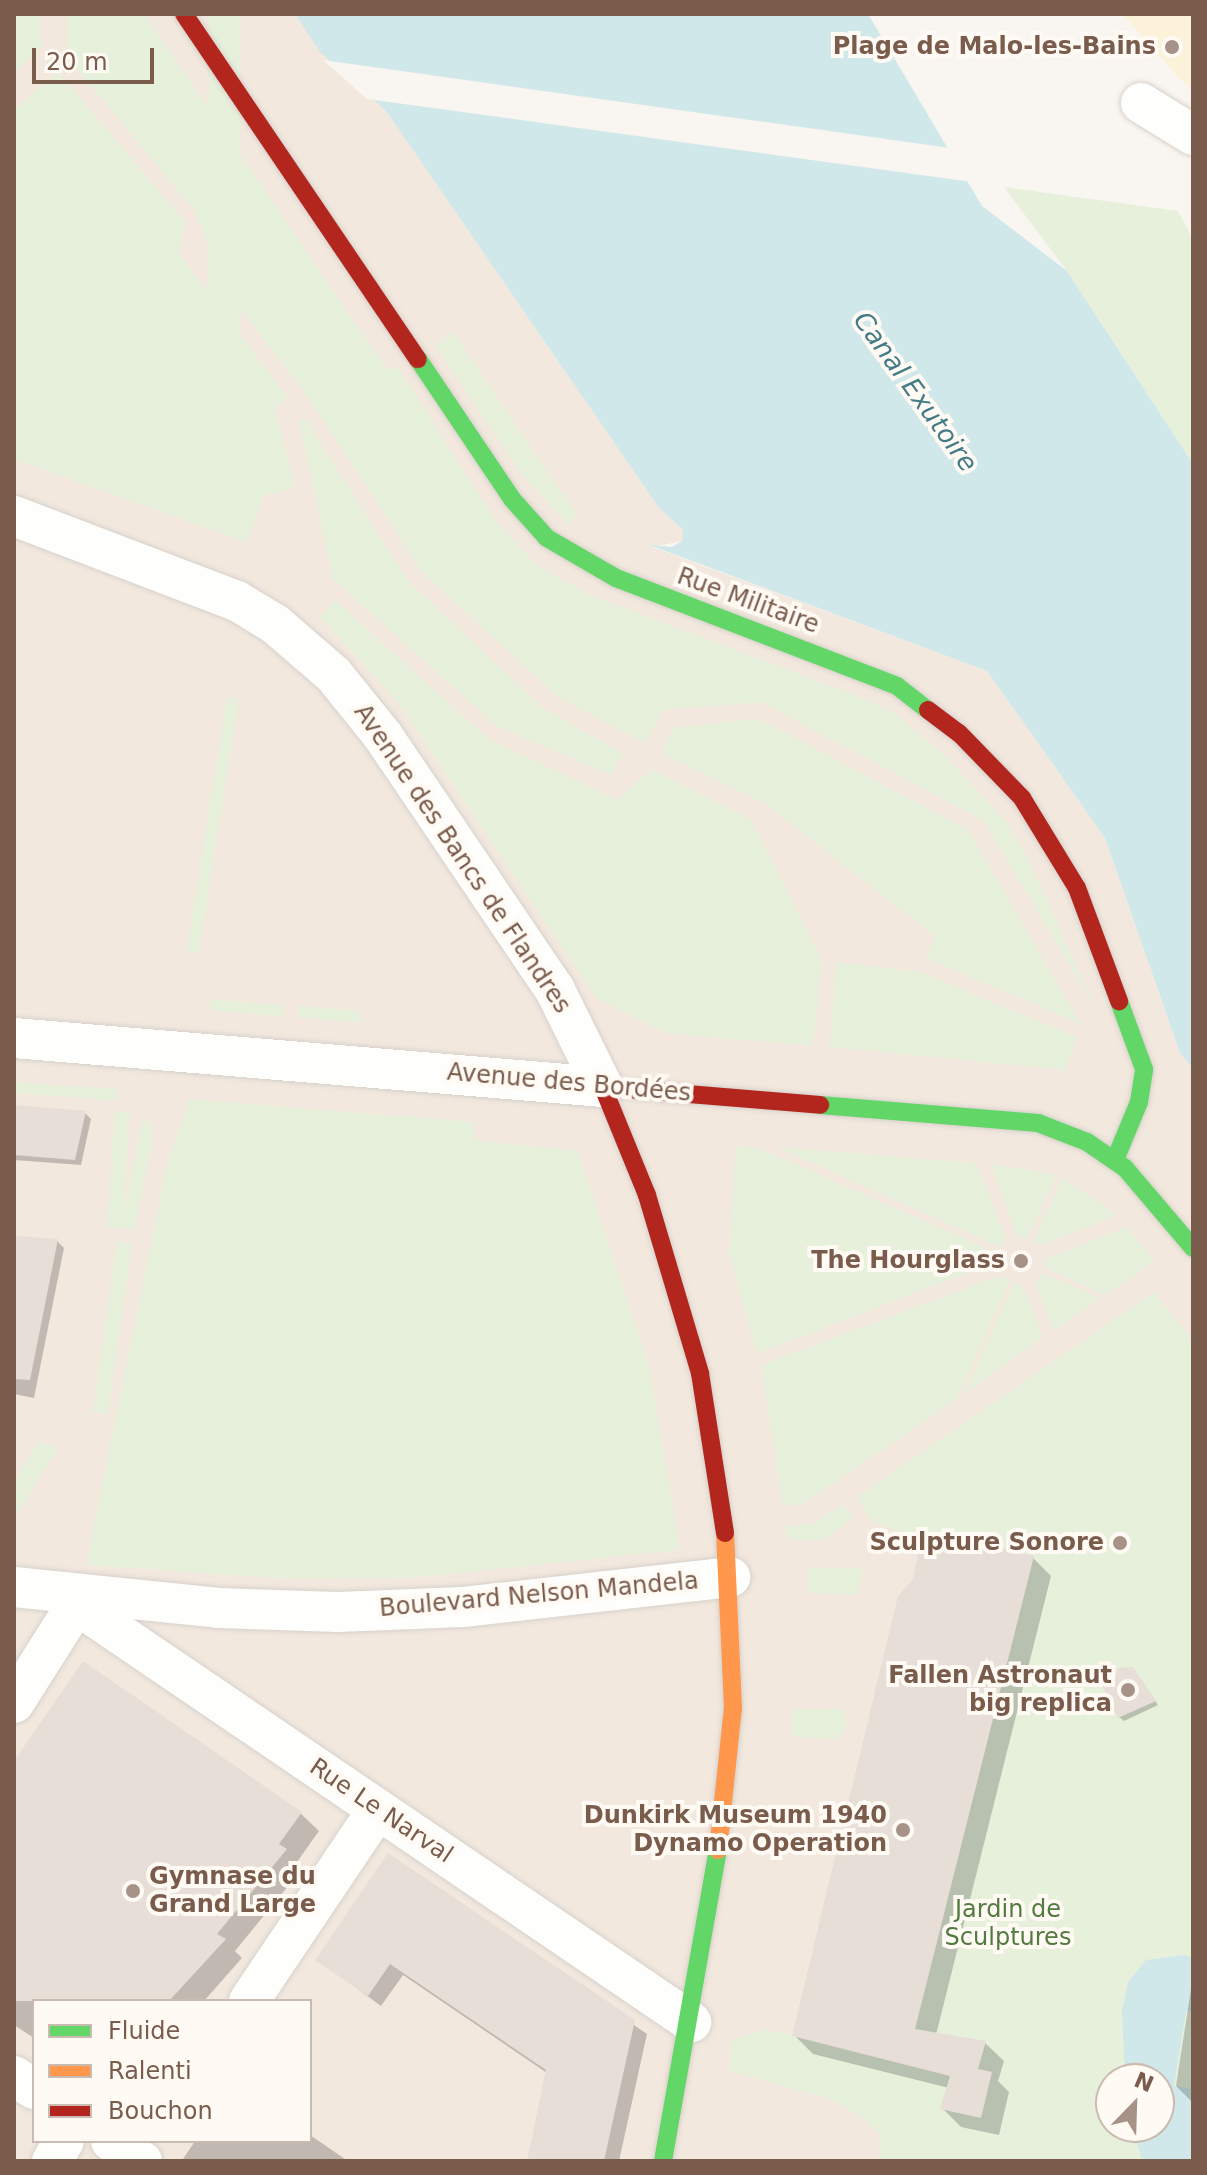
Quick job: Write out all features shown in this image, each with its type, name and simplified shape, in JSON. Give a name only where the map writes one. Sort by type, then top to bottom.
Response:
[{"type":"street","name":"Rue Militaire","points":[[184,14],[512,499],[547,538],[606,575],[897,686],[959,733],[1022,798],[1077,888],[1144,1069],[1139,1102],[1115,1160]]},
{"type":"street","points":[[1141,103],[1193,135]]},
{"type":"street","name":"Avenue des Bancs de Flandres","points":[[14,516],[229,598],[275,624],[323,664],[383,736],[555,990],[603,1087],[647,1195],[700,1373],[730,1577],[734,1665],[729,1773],[691,2022],[663,2161]]},
{"type":"street","name":"Avenue des Bordées","points":[[14,1038],[1016,1119],[1062,1131],[1115,1160]]},
{"type":"street","points":[[1115,1160],[1193,1248]]},
{"type":"street","name":"Boulevard Nelson Mandela","points":[[14,1587],[81,1601],[258,1611],[398,1611],[730,1577]]},
{"type":"street","points":[[14,1703],[81,1601]]},
{"type":"street","name":"Rue Le Narval","points":[[81,1601],[378,1809],[691,2022]]},
{"type":"street","points":[[250,1999],[378,1809]]},
{"type":"street","points":[[14,2076],[32,2088]]},
{"type":"street","points":[[52,2161],[63,2143]]},
{"type":"street","points":[[114,2143],[141,2161],[153,2143]]},
{"type":"shaded area","points":[[14,14],[295,14],[321,52],[386,111],[659,508],[683,530],[682,541],[652,547],[987,671],[1105,838],[1180,1053],[1193,1069],[1193,2161],[14,2161]]},
{"type":"green space","points":[[14,14],[39,14],[42,47],[14,73]]},
{"type":"green space","points":[[68,14],[144,14],[386,368],[399,369],[494,519],[537,566],[593,596],[870,701],[897,715],[945,756],[1004,819],[1026,854],[1098,1013],[984,821],[762,702],[663,710],[646,743],[558,697],[422,572],[313,404],[225,288],[195,211],[68,58]]},
{"type":"green space","points":[[209,14],[240,14],[240,400],[209,400]]},
{"type":"green space","points":[[58,72],[185,222],[179,254],[288,398],[274,407],[295,487],[264,496],[246,542],[14,459],[14,110]]},
{"type":"green space","points":[[1004,187],[1178,211],[1193,239],[1193,464],[1067,271]]},
{"type":"green space","points":[[453,332],[577,515],[569,526],[523,475],[435,345]]},
{"type":"green space","points":[[305,419],[408,581],[544,709],[623,753],[611,775],[497,726],[333,579],[299,420]]},
{"type":"green space","points":[[335,600],[488,739],[617,800],[652,769],[751,820],[822,960],[813,1046],[665,1033],[596,997],[394,697],[320,617]]},
{"type":"green space","points":[[227,697],[239,699],[199,953],[187,951]]},
{"type":"green space","points":[[759,719],[968,830],[1081,1024],[926,958],[936,937],[767,805],[661,753],[674,727]]},
{"type":"green space","points":[[836,962],[920,972],[1077,1037],[1065,1070],[830,1047]]},
{"type":"green space","points":[[211,999],[284,1005],[283,1016],[210,1010]]},
{"type":"green space","points":[[298,1006],[362,1012],[361,1023],[297,1017]]},
{"type":"green space","points":[[14,1082],[118,1089],[117,1100],[14,1093]]},
{"type":"green space","points":[[190,1099],[474,1122],[473,1140],[578,1151],[649,1365],[680,1550],[410,1578],[287,1579],[86,1565],[168,1160]]},
{"type":"green space","points":[[115,1112],[130,1113],[122,1229],[107,1228]]},
{"type":"green space","points":[[142,1121],[150,1121],[154,1134],[134,1230],[120,1228]]},
{"type":"green space","points":[[736,1146],[759,1148],[999,1254],[995,1262],[757,1354],[729,1252]]},
{"type":"green space","points":[[777,1147],[976,1163],[1006,1239],[1002,1248]]},
{"type":"green space","points":[[991,1164],[1056,1175],[1027,1239],[1017,1235]]},
{"type":"green space","points":[[1062,1178],[1118,1215],[1040,1246],[1033,1242]]},
{"type":"green space","points":[[1127,1227],[1154,1262],[1105,1295],[1043,1267],[1047,1258]]},
{"type":"green space","points":[[117,1241],[132,1243],[108,1414],[93,1412]]},
{"type":"green space","points":[[1042,1273],[1099,1298],[1054,1331],[1036,1284]]},
{"type":"green space","points":[[999,1276],[1010,1280],[957,1399],[803,1504],[783,1506],[761,1365]]},
{"type":"green space","points":[[1015,1282],[1024,1287],[1042,1338],[964,1394]]},
{"type":"green space","name":"Jardin de Sculptures","points":[[1154,1292],[1193,1341],[1193,2161],[881,2161],[879,2134],[866,2120],[827,2098],[729,2071],[731,2040],[765,2030],[792,2035],[898,1596],[913,1579],[923,1530],[908,1533],[873,1523],[857,1497]]},
{"type":"green space","points":[[39,1440],[57,1449],[14,1519],[14,1482]]},
{"type":"green space","points":[[843,1504],[853,1517],[825,1540],[787,1540],[785,1526],[813,1524]]},
{"type":"green space","points":[[809,1568],[862,1568],[858,1595],[809,1593]]},
{"type":"green space","points":[[794,1709],[843,1709],[847,1724],[837,1740],[790,1736]]},
{"type":"sand","name":"Plage de Malo-les-Bains","points":[[1123,14],[1193,14],[1193,91],[1181,80]]},
{"type":"water","name":"Canal Exutoire","points":[[295,14],[868,14],[982,206],[1067,271],[1193,464],[1193,1069],[1180,1053],[1105,838],[987,671],[649,545],[672,547],[682,541],[683,530],[659,508],[386,111],[320,52]]},
{"type":"water","points":[[1183,1955],[1193,1958],[1193,2011],[1186,2011],[1175,2080],[1175,2063],[1124,2063],[1122,2010],[1128,1982],[1146,1960]]},
{"type":"water","points":[[1175,2086],[1193,2089],[1193,2161],[1142,2161],[1137,2143],[1175,2143]]},
{"type":"pier","points":[[323,60],[950,148],[972,182],[367,99]]},
{"type":"building","points":[[14,1105],[86,1111],[75,1160],[14,1155]]},
{"type":"building","points":[[14,1236],[58,1239],[30,1380],[14,1379]]},
{"type":"building","name":"Dunkirk Museum 1940 Dynamo Operation","points":[[923,1530],[1034,1556],[915,2029],[986,2041],[978,2069],[992,2072],[981,2118],[940,2109],[950,2076],[792,2036],[898,1596],[913,1579]]},
{"type":"building","name":"Gymnase du Grand Large","points":[[83,1661],[302,1812],[279,1844],[287,1849],[217,1934],[226,1939],[171,1999],[14,2001],[14,1761]]},
{"type":"building","points":[[1133,1667],[1156,1701],[1118,1718],[1102,1686],[1119,1668]]},
{"type":"building","points":[[388,1853],[635,2020],[604,2161],[527,2161],[546,2070],[390,1964],[368,1996],[315,1960]]},
{"type":"traffic: fast","points":[[418,359],[512,499],[547,538],[616,578],[897,686],[928,710]]},
{"type":"traffic: fast","points":[[1115,1160],[1139,1102],[1144,1069],[1119,1001]]},
{"type":"traffic: fast","points":[[820,1105],[1038,1123],[1087,1142],[1125,1168],[1193,1248]]},
{"type":"traffic: fast","points":[[663,2161],[718,1850]]},
{"type":"traffic: slow","points":[[718,1850],[733,1708],[725,1533]]},
{"type":"traffic: jam","points":[[184,14],[418,359]]},
{"type":"traffic: jam","points":[[928,710],[959,733],[1022,798],[1077,888],[1119,1001]]},
{"type":"traffic: jam","points":[[725,1533],[700,1373],[647,1195],[603,1087],[820,1105]]},
{"type":"place","name":"Plage de Malo-les-Bains","points":[[1172,47]]},
{"type":"place","name":"The Hourglass","points":[[1021,1261]]},
{"type":"place","name":"Sculpture Sonore","points":[[1120,1543]]},
{"type":"place","name":"Fallen Astronaut big replica","points":[[1128,1690]]},
{"type":"place","name":"Dunkirk Museum 1940 Dynamo Operation","points":[[903,1830]]},
{"type":"place","name":"Gymnase du Grand Large","points":[[133,1891]]}]
